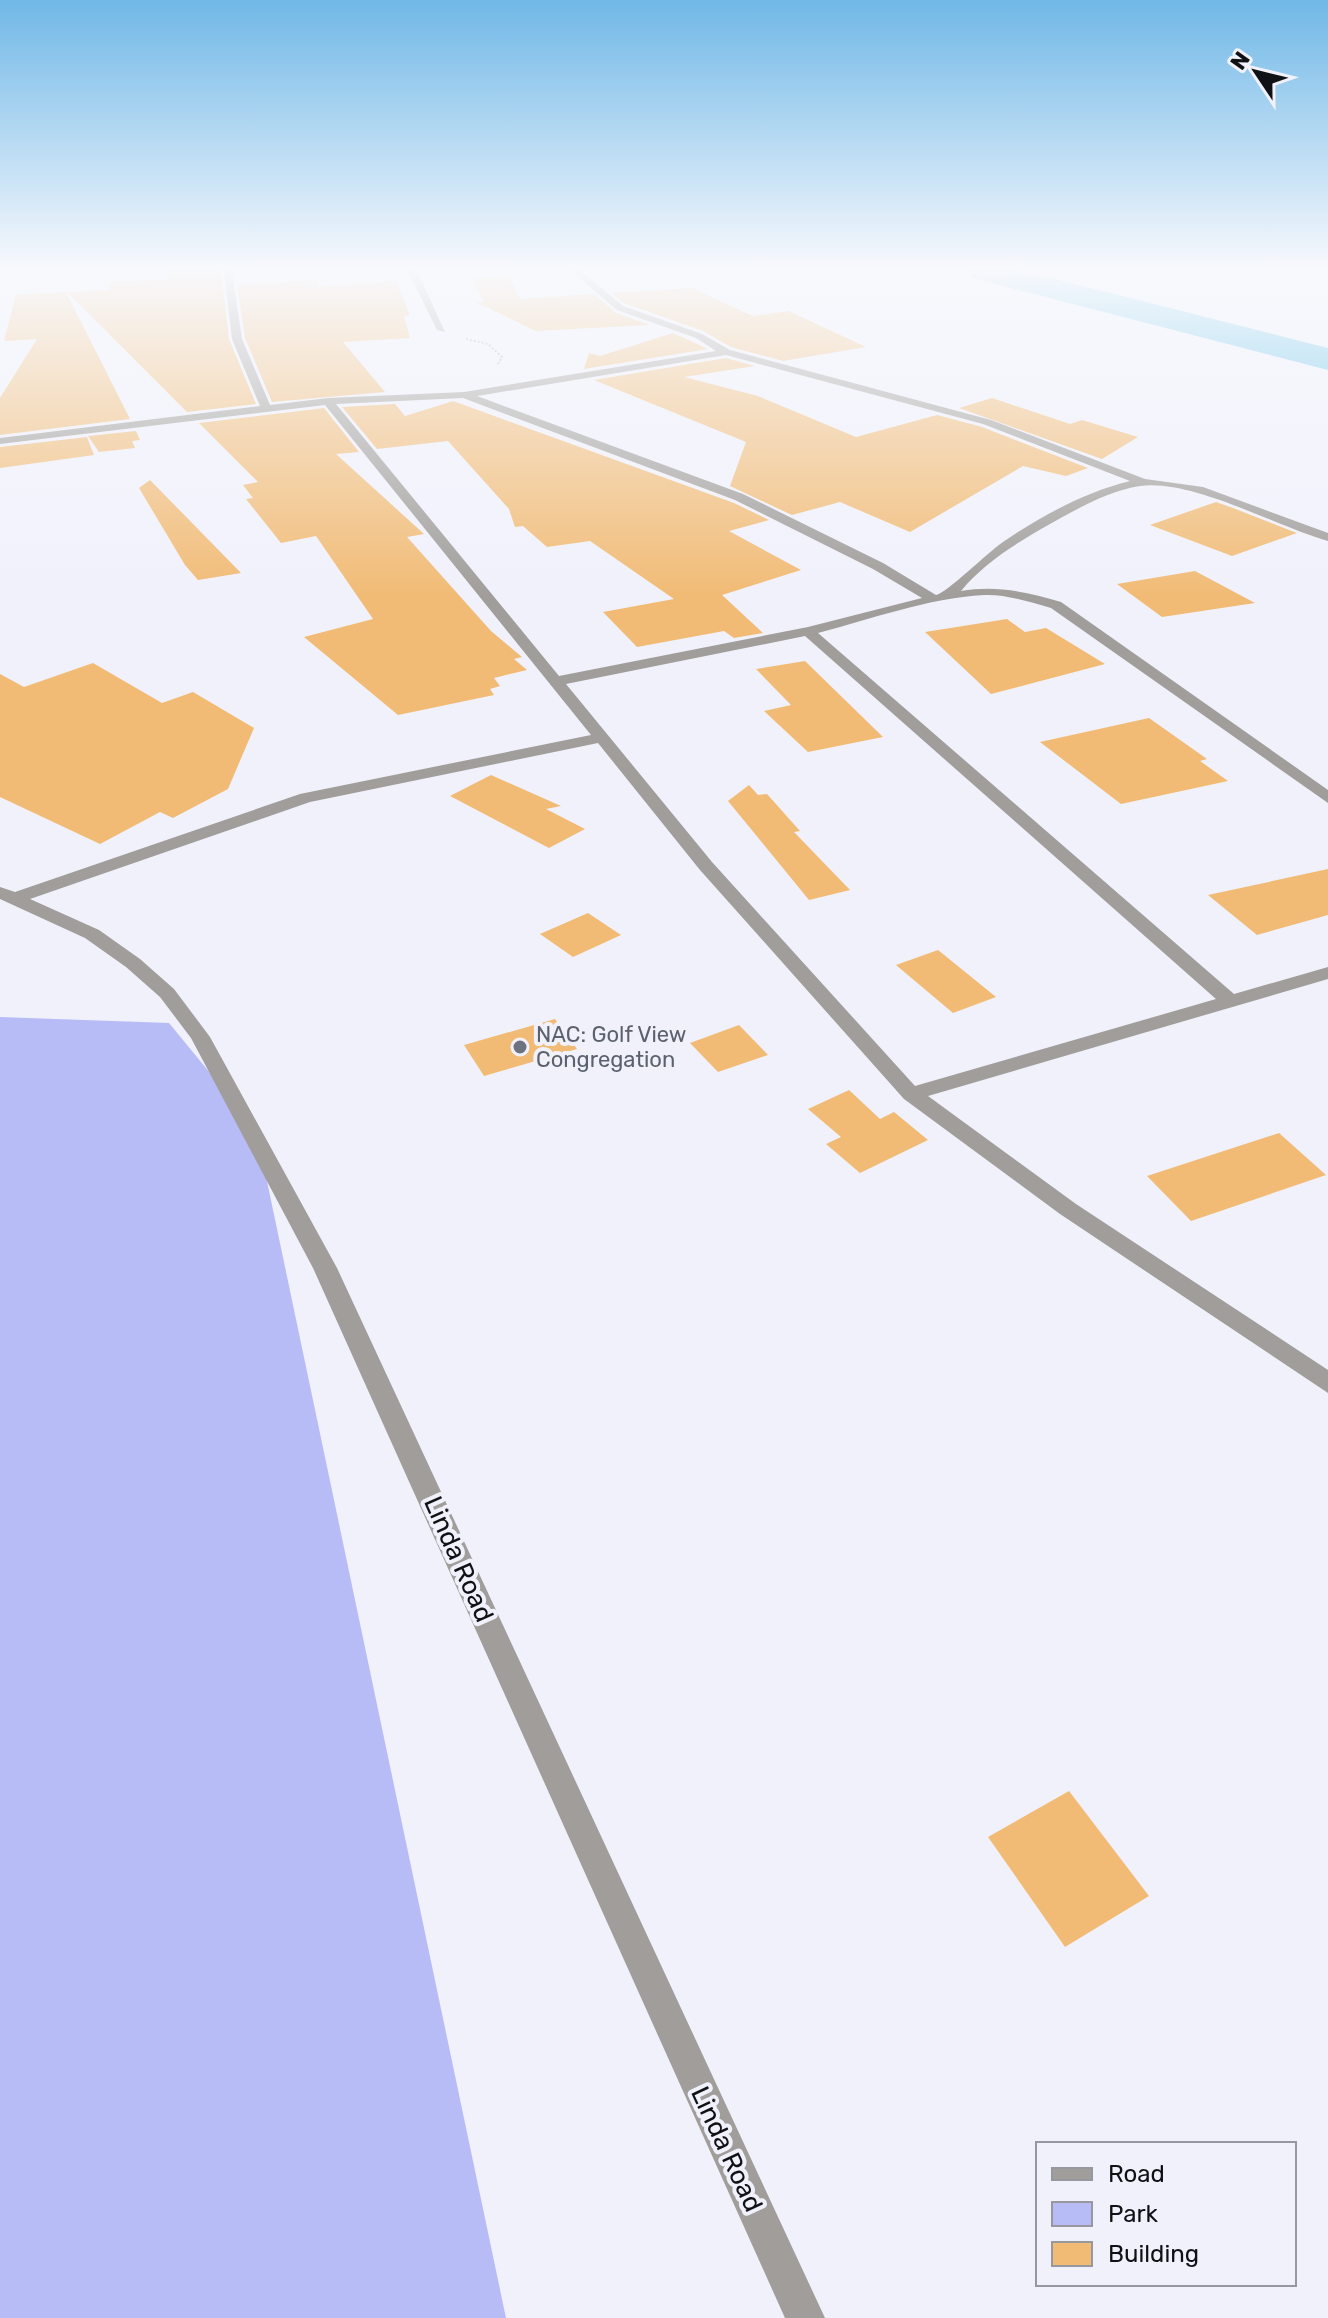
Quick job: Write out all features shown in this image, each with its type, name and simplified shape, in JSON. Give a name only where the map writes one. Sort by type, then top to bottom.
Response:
[{"type":"street","points":[[254,379],[266,407]]},
{"type":"street","points":[[0,441],[266,407],[464,395],[564,379]]},
{"type":"street","points":[[827,379],[987,422],[1049,443],[1143,482]]},
{"type":"street","points":[[464,395],[739,497],[941,598]]},
{"type":"street","points":[[328,401],[706,866],[911,1094],[1093,1227],[1328,1383]]},
{"type":"street","points":[[941,598],[986,559],[1096,494],[1121,484],[1143,482],[1199,490],[1328,537]]},
{"type":"street","points":[[556,681],[808,631],[941,598],[985,591],[1026,596],[1056,605],[1328,798]]},
{"type":"street","points":[[808,631],[1229,1000]]},
{"type":"street","points":[[7,895],[306,798],[601,738]]},
{"type":"street","name":"Linda Road","points":[[7,895],[92,934],[133,963],[167,993],[200,1037],[325,1268],[805,2318]]},
{"type":"street","points":[[911,1094],[1328,973]]},
{"type":"path","points":[[486,379],[505,389]]},
{"type":"green space","points":[[0,1017],[169,1023],[256,1129],[506,2318],[0,2318]]},
{"type":"building","points":[[12,379],[110,379],[130,419],[0,435],[0,398]]},
{"type":"building","points":[[154,379],[246,379],[256,404],[187,412]]},
{"type":"building","points":[[262,379],[374,379],[385,392],[272,402]]},
{"type":"building","points":[[692,379],[758,396],[856,437],[937,415],[982,427],[1088,468],[1066,476],[1023,466],[910,532],[840,502],[792,515],[730,486],[746,442],[594,380]]},
{"type":"building","points":[[992,398],[1070,424],[1082,420],[1138,437],[1102,459],[959,408]]},
{"type":"building","points":[[453,401],[734,503],[769,520],[729,531],[801,570],[722,595],[763,633],[734,638],[724,631],[637,647],[603,612],[674,599],[590,541],[547,547],[523,526],[515,527],[509,509],[448,441],[377,449],[342,407],[395,404],[405,416]]},
{"type":"building","points":[[324,408],[359,452],[336,454],[424,534],[407,537],[491,631],[522,657],[514,659],[527,670],[494,678],[500,686],[490,689],[494,695],[398,715],[304,637],[373,619],[316,536],[281,543],[246,499],[253,498],[243,485],[258,482],[199,423]]},
{"type":"building","points":[[136,431],[140,440],[132,441],[135,448],[99,452],[88,436]]},
{"type":"building","points":[[87,437],[94,455],[0,468],[0,447]]},
{"type":"building","points":[[150,480],[241,573],[198,580],[185,565],[139,488]]},
{"type":"building","points":[[1216,502],[1297,533],[1232,556],[1150,525]]},
{"type":"building","points":[[1195,571],[1255,603],[1162,617],[1117,584]]},
{"type":"building","points":[[1007,619],[1025,632],[1046,628],[1105,664],[991,694],[925,632]]},
{"type":"building","points":[[805,661],[883,737],[808,752],[764,711],[791,705],[756,669]]},
{"type":"building","points":[[93,663],[162,703],[193,692],[254,728],[228,789],[173,818],[160,812],[100,844],[0,797],[0,674],[24,687]]},
{"type":"building","points":[[1149,718],[1207,759],[1200,761],[1228,781],[1121,804],[1040,742]]},
{"type":"building","points":[[491,775],[561,806],[546,809],[585,829],[549,848],[450,796]]},
{"type":"building","points":[[749,785],[758,795],[767,794],[800,831],[794,832],[850,890],[809,900],[728,801]]},
{"type":"building","points":[[1328,869],[1328,915],[1257,935],[1208,895]]},
{"type":"building","points":[[588,913],[621,935],[573,957],[540,934]]},
{"type":"building","points":[[938,950],[996,997],[953,1013],[896,965]]},
{"type":"building","name":"NAC: Golf View Congregation","points":[[555,1019],[577,1049],[484,1076],[464,1045]]},
{"type":"building","points":[[739,1025],[768,1055],[718,1072],[690,1043]]},
{"type":"building","points":[[849,1090],[880,1119],[894,1112],[928,1140],[860,1173],[826,1144],[841,1137],[808,1109]]},
{"type":"building","points":[[1279,1133],[1326,1175],[1191,1221],[1147,1176]]},
{"type":"building","points":[[1069,1791],[1149,1896],[1065,1947],[988,1837]]},
{"type":"place","name":"NAC: Golf View Congregation","points":[[520,1047]]}]
